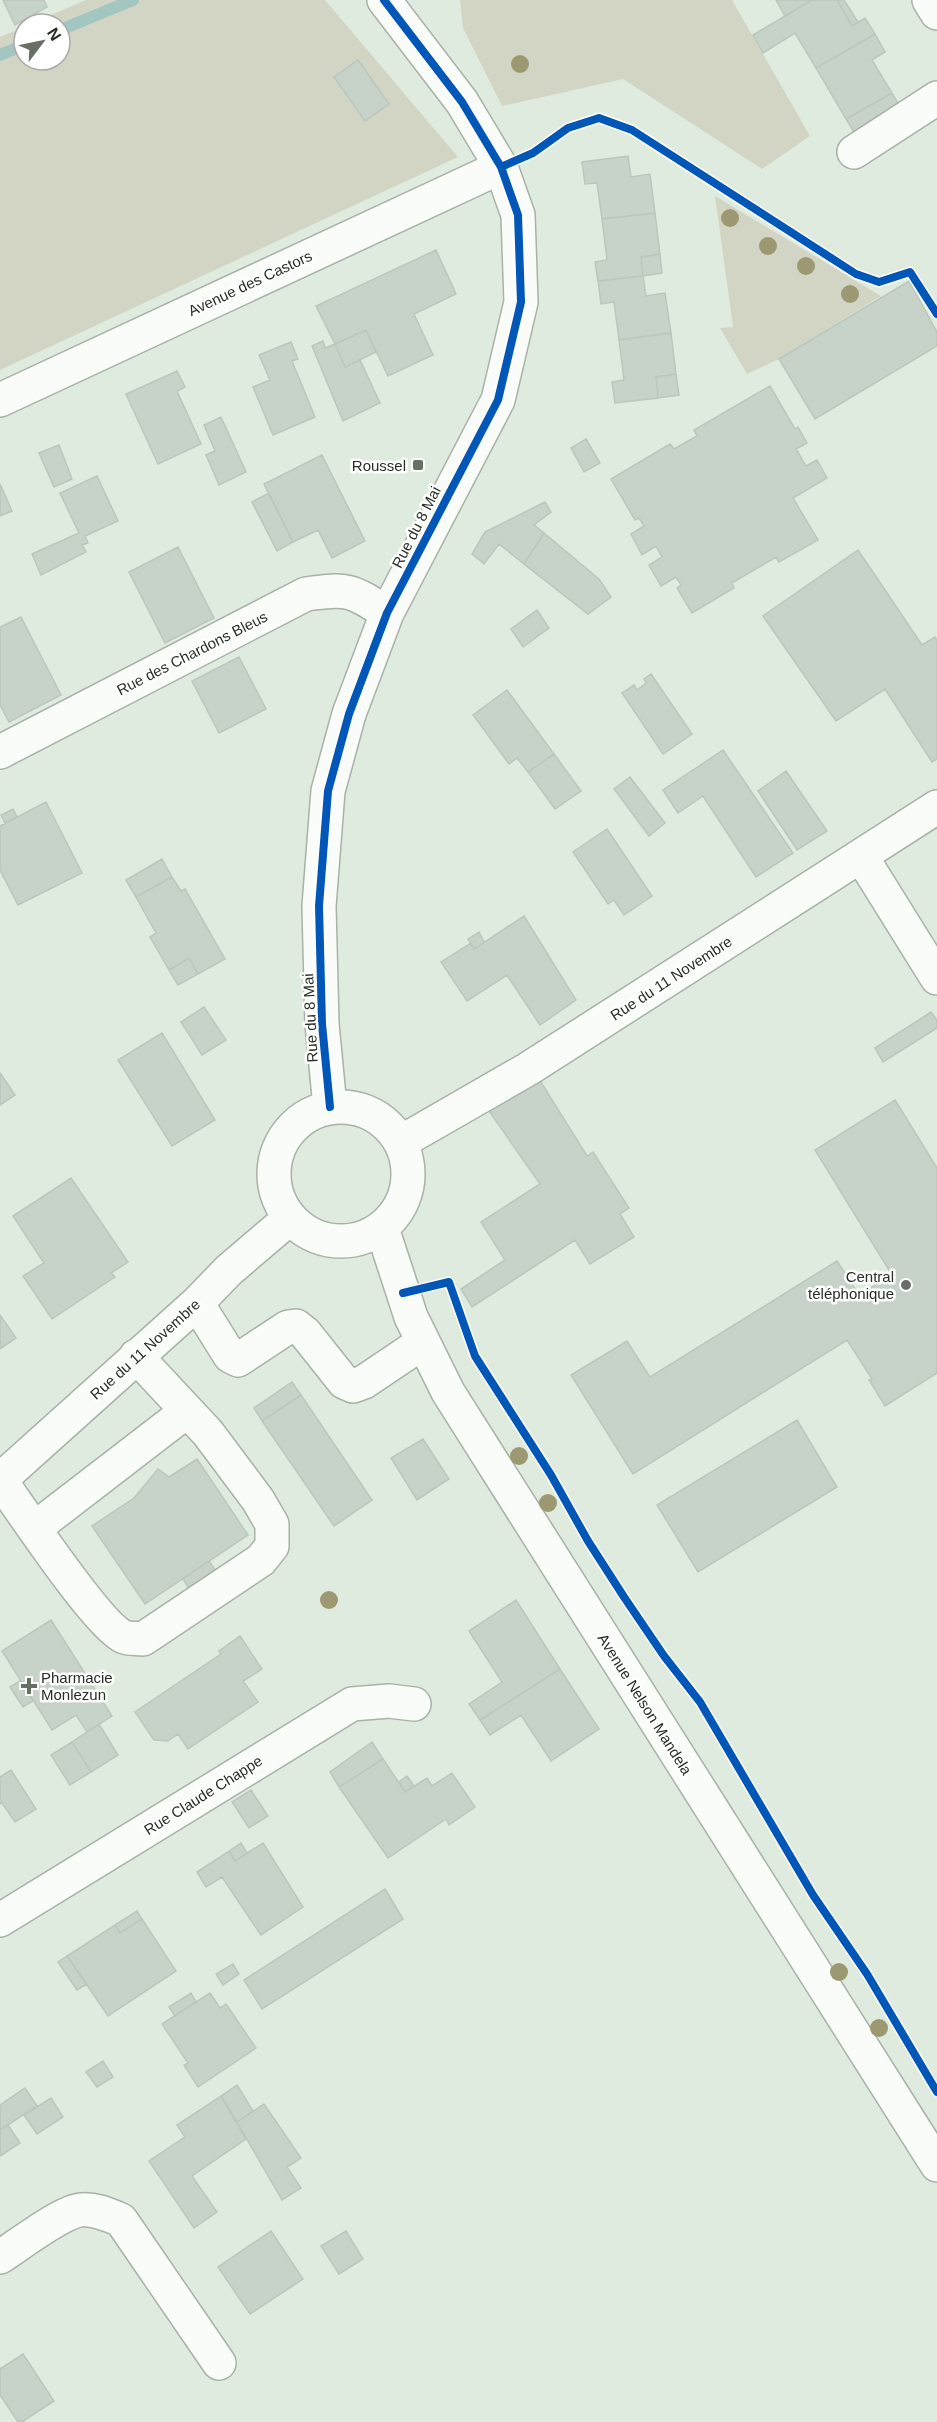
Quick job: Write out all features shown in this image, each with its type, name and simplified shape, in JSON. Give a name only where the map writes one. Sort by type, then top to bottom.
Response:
[{"type":"street","points":[[929,0],[937,13]]},
{"type":"street","name":"Rue du 8 Mai","points":[[330,1107],[322,1024],[319,906],[328,790],[349,714],[387,613],[498,400],[521,302],[518,215],[501,167],[401,8]]},
{"type":"street","points":[[854,152],[937,98]]},
{"type":"street","name":"Avenue des Castors","points":[[0,399],[501,167]]},
{"type":"street","name":"Rue des Chardons Bleus","points":[[0,752],[306,594],[334,590],[356,593],[387,613]]},
{"type":"street","name":"Rue du 11 Novembre","points":[[401,1142],[528,1069],[937,807]]},
{"type":"street","points":[[861,856],[937,978]]},
{"type":"street","points":[[351,1106],[371,1113],[389,1125],[401,1142],[408,1160],[409,1179],[405,1198],[396,1214],[382,1228],[364,1238],[344,1242],[324,1240],[306,1231],[290,1218],[279,1201],[274,1181],[275,1161],[282,1141],[294,1125],[311,1113],[330,1107],[351,1106]]},
{"type":"street","name":"Rue du 11 Novembre","points":[[0,1480],[197,1303],[229,1270],[290,1218]]},
{"type":"street","name":"Avenue Nelson Mandela","points":[[382,1228],[411,1317],[448,1392],[937,2165]]},
{"type":"street","points":[[197,1303],[230,1356],[238,1360],[288,1327],[296,1326],[305,1333],[344,1382],[353,1386],[364,1382],[422,1343]]},
{"type":"street","points":[[0,1480],[85,1597],[124,1637],[143,1639],[261,1560],[272,1546],[272,1524],[258,1500],[208,1433],[136,1356]]},
{"type":"street","points":[[35,1528],[187,1411]]},
{"type":"street","name":"Rue Claude Chappe","points":[[0,1920],[352,1704],[389,1701],[414,1704]]},
{"type":"street","points":[[0,2257],[65,2216],[81,2210],[100,2212],[121,2220],[219,2363]]},
{"type":"green space","points":[[86,0],[325,0],[458,157],[0,370],[0,37],[12,32],[12,72],[72,72],[72,12],[58,12]]},
{"type":"green space","points":[[460,0],[732,0],[810,136],[762,169],[623,79],[502,106],[463,28]]},
{"type":"green space","points":[[715,196],[881,296],[779,359],[747,374],[720,328],[733,327]]},
{"type":"building","points":[[3,0],[44,0],[47,7],[38,12],[12,12],[12,19]]},
{"type":"building","points":[[776,0],[812,0],[785,16]]},
{"type":"building","points":[[812,0],[837,0],[852,26],[865,18],[875,34],[816,68],[795,33],[763,53],[753,35]]},
{"type":"building","points":[[837,0],[844,0],[858,22],[852,26]]},
{"type":"building","points":[[875,34],[885,52],[872,60],[892,93],[846,119],[816,68]]},
{"type":"building","points":[[358,60],[389,104],[365,121],[334,77]]},
{"type":"building","points":[[892,93],[899,105],[854,132],[846,119]]},
{"type":"building","points":[[628,156],[631,177],[650,174],[655,213],[602,219],[597,183],[585,184],[582,162]]},
{"type":"building","points":[[655,213],[660,254],[641,257],[643,276],[598,281],[595,262],[607,260],[602,219]]},
{"type":"building","points":[[436,250],[456,294],[414,314],[433,355],[388,376],[366,330],[335,344],[316,306]]},
{"type":"building","points":[[660,254],[662,273],[643,276],[641,257]]},
{"type":"building","points":[[643,276],[646,296],[665,293],[671,333],[619,340],[614,302],[601,304],[598,281]]},
{"type":"building","points":[[909,281],[937,332],[937,346],[815,419],[779,359]]},
{"type":"building","points":[[366,330],[376,352],[345,367],[335,344]]},
{"type":"building","points":[[671,333],[676,374],[656,377],[658,398],[615,403],[612,382],[624,380],[619,340]]},
{"type":"building","points":[[323,341],[325,348],[335,344],[345,367],[360,360],[380,403],[343,421],[312,346]]},
{"type":"building","points":[[291,342],[298,359],[292,361],[315,417],[273,435],[253,387],[270,380],[259,355]]},
{"type":"building","points":[[177,371],[185,387],[177,391],[201,444],[158,464],[126,394]]},
{"type":"building","points":[[676,374],[679,395],[658,398],[656,377]]},
{"type":"building","points":[[770,386],[795,429],[798,427],[807,443],[796,449],[806,466],[817,460],[827,478],[793,498],[818,540],[779,562],[776,557],[732,583],[734,588],[692,613],[677,588],[681,585],[676,577],[661,586],[649,565],[662,557],[656,546],[642,555],[631,534],[644,526],[639,518],[635,520],[611,479],[670,444],[674,449],[697,436],[694,430]]},
{"type":"building","points":[[221,417],[246,472],[219,485],[206,455],[215,451],[204,425]]},
{"type":"building","points":[[586,439],[600,463],[584,472],[571,448]]},
{"type":"building","points":[[59,445],[72,479],[54,487],[39,453]]},
{"type":"building","points":[[322,455],[365,541],[332,558],[318,530],[293,542],[264,484]]},
{"type":"building","points":[[97,476],[118,521],[85,536],[88,543],[82,545],[86,552],[41,575],[32,554],[79,533],[60,493]]},
{"type":"building","points":[[0,484],[12,511],[0,516]]},
{"type":"building","points":[[269,493],[293,542],[277,551],[252,502]]},
{"type":"building","points":[[545,502],[551,512],[534,525],[544,533],[524,564],[499,544],[484,564],[472,554],[485,532]]},
{"type":"building","points":[[544,533],[599,579],[611,597],[588,614],[524,564]]},
{"type":"building","points":[[178,547],[214,618],[165,643],[129,572]]},
{"type":"building","points":[[858,550],[922,645],[935,637],[937,640],[937,759],[932,762],[885,689],[836,721],[763,616]]},
{"type":"building","points":[[537,610],[549,628],[523,647],[511,629]]},
{"type":"building","points":[[21,617],[61,695],[9,722],[0,705],[0,627]]},
{"type":"building","points":[[239,657],[266,709],[219,733],[192,681]]},
{"type":"building","points":[[651,674],[692,734],[663,754],[622,693],[634,685],[637,690],[646,683],[644,679]]},
{"type":"building","points":[[507,690],[554,754],[528,772],[517,758],[509,764],[473,715]]},
{"type":"building","points":[[723,750],[793,853],[756,877],[703,796],[678,813],[663,790]]},
{"type":"building","points":[[554,754],[581,791],[555,809],[528,772]]},
{"type":"building","points":[[786,771],[827,831],[797,850],[758,791]]},
{"type":"building","points":[[630,777],[665,823],[649,836],[614,789]]},
{"type":"building","points":[[46,802],[82,873],[18,905],[0,870],[0,826]]},
{"type":"building","points":[[13,809],[17,817],[5,823],[1,815]]},
{"type":"building","points":[[607,829],[652,896],[624,915],[614,900],[608,904],[573,852]]},
{"type":"building","points":[[162,859],[172,877],[136,897],[126,880]]},
{"type":"building","points":[[172,877],[181,891],[185,889],[225,959],[198,974],[189,958],[169,970],[150,937],[156,933],[136,897]]},
{"type":"building","points":[[524,916],[576,1000],[540,1025],[507,975],[467,1001],[441,962],[471,943],[474,949]]},
{"type":"building","points":[[479,932],[484,942],[474,949],[468,939]]},
{"type":"building","points":[[189,958],[198,974],[178,985],[169,970]]},
{"type":"building","points":[[204,1007],[226,1040],[202,1055],[181,1022]]},
{"type":"building","points":[[931,1012],[937,1020],[937,1028],[883,1062],[875,1048]]},
{"type":"building","points":[[162,1033],[215,1120],[172,1146],[118,1060]]},
{"type":"building","points":[[0,1073],[15,1095],[0,1105]]},
{"type":"building","points":[[539,1079],[587,1156],[593,1152],[629,1208],[620,1214],[634,1237],[590,1264],[575,1240],[472,1307],[461,1289],[505,1260],[481,1222],[540,1184],[489,1111]]},
{"type":"building","name":"Central téléphonique","points":[[895,1100],[937,1168],[937,1373],[885,1406],[869,1380],[872,1379],[847,1340],[633,1474],[571,1375],[627,1341],[650,1377],[837,1261],[859,1295],[892,1275],[815,1150]]},
{"type":"building","points":[[71,1178],[128,1262],[111,1273],[115,1277],[52,1319],[23,1276],[44,1263],[13,1216]]},
{"type":"building","points":[[0,1315],[16,1338],[0,1349]]},
{"type":"building","points":[[292,1382],[301,1395],[262,1421],[254,1408]]},
{"type":"building","points":[[301,1395],[372,1500],[334,1526],[262,1421]]},
{"type":"building","points":[[797,1420],[837,1487],[698,1572],[657,1505]]},
{"type":"building","points":[[423,1439],[449,1479],[417,1500],[391,1458]]},
{"type":"building","points":[[197,1459],[248,1535],[145,1604],[92,1526],[134,1498],[158,1469],[169,1477]]},
{"type":"building","points":[[209,1561],[220,1577],[193,1595],[183,1579]]},
{"type":"building","points":[[516,1600],[560,1669],[480,1720],[469,1704],[502,1682],[469,1631]]},
{"type":"building","points":[[51,1620],[112,1716],[87,1732],[76,1715],[52,1730],[2,1651]]},
{"type":"building","points":[[240,1636],[262,1669],[243,1681],[258,1702],[188,1749],[178,1734],[168,1741],[154,1740],[135,1712],[221,1654],[219,1651]]},
{"type":"building","points":[[560,1669],[599,1729],[551,1761],[521,1715],[490,1735],[480,1720]]},
{"type":"building","points":[[20,1681],[33,1701],[23,1707],[10,1687]]},
{"type":"building","points":[[99,1724],[118,1755],[91,1772],[72,1742]]},
{"type":"building","points":[[72,1742],[91,1772],[70,1785],[51,1755]]},
{"type":"building","points":[[372,1742],[383,1759],[339,1787],[330,1772]]},
{"type":"building","points":[[383,1759],[405,1792],[427,1778],[432,1786],[452,1773],[475,1807],[449,1825],[446,1819],[388,1858],[339,1787]]},
{"type":"building","points":[[11,1770],[36,1809],[15,1822],[2,1803],[0,1804],[0,1777]]},
{"type":"building","points":[[407,1776],[414,1786],[405,1792],[399,1782]]},
{"type":"building","points":[[251,1790],[268,1816],[249,1828],[232,1802]]},
{"type":"building","points":[[241,1843],[247,1853],[235,1861],[229,1851]]},
{"type":"building","points":[[263,1843],[303,1907],[261,1935],[222,1877],[206,1887],[197,1872],[229,1851],[235,1861]]},
{"type":"building","points":[[385,1889],[403,1919],[262,2009],[244,1980]]},
{"type":"building","points":[[137,1911],[142,1919],[120,1933],[115,1925]]},
{"type":"building","points":[[142,1919],[176,1971],[108,2016],[67,1956],[115,1925],[120,1933]]},
{"type":"building","points":[[67,1956],[87,1984],[77,1990],[58,1962]]},
{"type":"building","points":[[233,1964],[239,1974],[223,1985],[216,1974]]},
{"type":"building","points":[[191,1993],[196,2002],[175,2016],[169,2007]]},
{"type":"building","points":[[210,1993],[220,2008],[226,2004],[256,2048],[198,2087],[184,2065],[188,2063],[162,2024]]},
{"type":"building","points":[[103,2061],[113,2077],[97,2087],[86,2072]]},
{"type":"building","points":[[237,2085],[253,2111],[237,2122],[221,2096]]},
{"type":"building","points":[[25,2088],[37,2106],[0,2130],[0,2105]]},
{"type":"building","points":[[221,2096],[246,2139],[192,2176],[217,2212],[194,2228],[149,2161],[185,2137],[177,2125]]},
{"type":"building","points":[[51,2098],[63,2117],[37,2134],[24,2115]]},
{"type":"building","points":[[264,2104],[301,2158],[287,2167],[301,2188],[282,2200],[237,2122]]},
{"type":"building","points":[[8,2125],[20,2143],[0,2156],[0,2130]]},
{"type":"building","points":[[271,2231],[303,2279],[250,2314],[218,2267]]},
{"type":"building","points":[[346,2231],[363,2259],[339,2274],[321,2246]]},
{"type":"building","points":[[23,2354],[54,2401],[22,2422],[18,2422],[0,2395],[0,2369]]},
{"type":"waterway","points":[[72,25],[133,0]]},
{"type":"waterway","points":[[0,55],[12,50]]},
{"type":"cycle path","points":[[330,1107],[322,1024],[319,906],[328,791],[349,714],[387,613],[498,400],[521,302],[518,215],[501,167],[462,102],[384,0]]},
{"type":"cycle path","points":[[501,167],[533,153],[568,128],[599,118],[632,130],[856,274],[879,282],[910,272],[937,314]]},
{"type":"cycle path","points":[[403,1293],[449,1282],[475,1356],[551,1475],[588,1541],[624,1597],[664,1656],[700,1702],[813,1895],[867,1974],[937,2092]]},
{"type":"place","name":"Roussel","points":[[418,465]]},
{"type":"place","name":"Central téléphonique","points":[[906,1285]]},
{"type":"place","name":"Pharmacie Monlezun","points":[[29,1686]]}]
